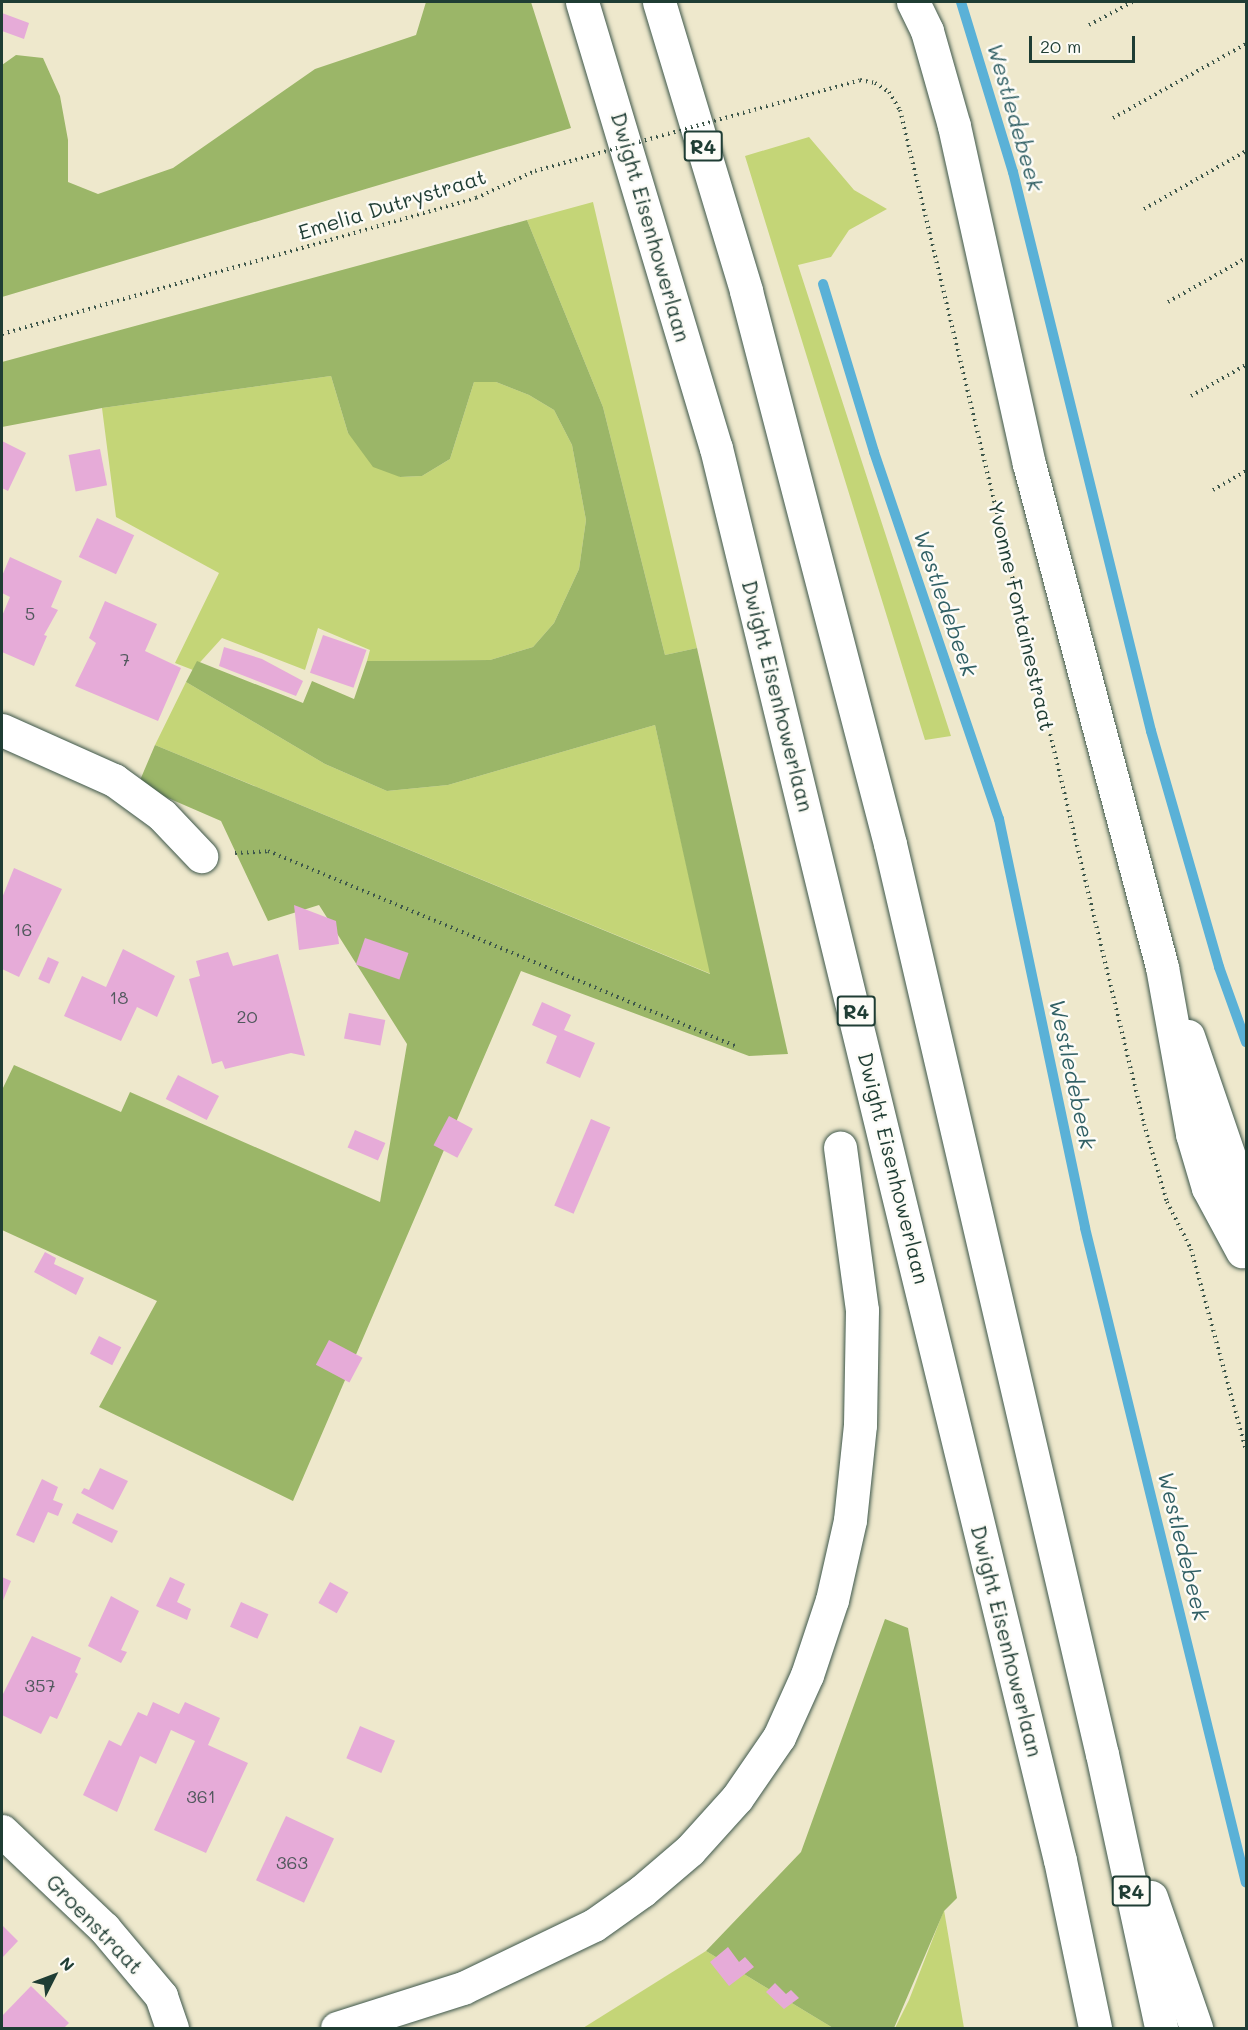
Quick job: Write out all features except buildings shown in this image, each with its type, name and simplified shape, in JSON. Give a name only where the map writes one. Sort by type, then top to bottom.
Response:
[{"type":"main road","name":"Dwight Eisenhowerlaan","points":[[582,2],[716,448],[1058,1849],[1095,2028]]},
{"type":"main road","name":"R4","points":[[659,2],[746,291],[890,844],[1102,1754],[1161,2028]]},
{"type":"main road","name":"Yvonne Fontainestraat","points":[[913,2],[927,31],[954,126],[1029,464],[1162,968],[1209,1092],[1237,1179],[1244,1259]]},
{"type":"main road","points":[[2,730],[114,780],[162,815],[201,856]]},
{"type":"main road","points":[[337,2028],[463,1988],[594,1925],[642,1891],[690,1850],[737,1798],[779,1737],[807,1675],[832,1600],[850,1520],[860,1425],[862,1310],[840,1147]]},
{"type":"main road","points":[[1102,1754],[1196,2028]]},
{"type":"main road","name":"Groenstraat","points":[[2,1831],[104,1928],[161,1996],[172,2028]]},
{"type":"path","points":[[1089,25],[1132,2]]},
{"type":"path","points":[[1113,118],[1246,44]]},
{"type":"path","name":"Emelia Dutrystraat","points":[[2,334],[476,198],[535,171],[860,80]]},
{"type":"path","name":"Yvonne Fontainestraat","points":[[860,80],[875,83],[889,92],[900,110],[1144,1124],[1167,1202],[1191,1249],[1246,1450]]},
{"type":"path","points":[[1144,209],[1246,151]]},
{"type":"path","points":[[1168,302],[1246,258]]},
{"type":"path","points":[[1191,396],[1246,365]]},
{"type":"path","points":[[1213,490],[1246,471]]},
{"type":"path","points":[[201,856],[268,850],[735,1046]]},
{"type":"green space","points":[[426,2],[531,2],[571,128],[2,297],[2,65],[16,55],[43,58],[60,96],[68,140],[68,182],[98,194],[173,168],[315,69],[416,35]]},
{"type":"green space","points":[[809,137],[854,190],[887,209],[849,230],[831,257],[798,265],[951,736],[925,740],[745,156]]},
{"type":"green space","points":[[593,202],[697,648],[665,655],[603,407],[527,220]]},
{"type":"green space","points":[[527,220],[603,407],[665,655],[697,648],[788,1054],[749,1056],[521,971],[293,1501],[99,1407],[157,1301],[2,1230],[2,1090],[14,1065],[121,1112],[130,1092],[380,1202],[407,1044],[319,905],[268,921],[221,821],[138,785],[155,745],[710,974],[655,725],[448,785],[387,791],[325,764],[186,682],[197,661],[303,703],[312,681],[354,699],[367,661],[490,660],[533,647],[554,623],[579,569],[586,520],[572,445],[554,410],[529,395],[496,382],[474,382],[450,459],[422,476],[400,477],[373,467],[348,433],[331,376],[102,408],[2,427],[2,362]]},
{"type":"green space","points":[[331,376],[348,433],[400,477],[422,476],[450,459],[474,382],[496,382],[529,395],[554,410],[572,445],[586,520],[579,569],[554,623],[533,647],[490,660],[367,661],[370,650],[318,628],[305,670],[222,638],[193,670],[175,663],[219,573],[116,517],[102,408]]},
{"type":"green space","points":[[186,682],[325,764],[387,791],[448,785],[655,725],[711,974],[155,745]]},
{"type":"green space","points":[[885,1619],[908,1628],[957,1898],[944,1911],[894,2028],[833,2028],[706,1951],[801,1852]]},
{"type":"green space","points":[[944,1910],[964,2028],[895,2028],[909,2000]]},
{"type":"green space","points":[[706,1951],[833,2028],[583,2028]]},
{"type":"waterway","name":"Westledebeek","points":[[961,2],[1013,172],[1151,731],[1219,967],[1246,1042]]},
{"type":"waterway","name":"Westledebeek","points":[[823,284],[874,452],[999,819],[1085,1228],[1246,1883]]}]
